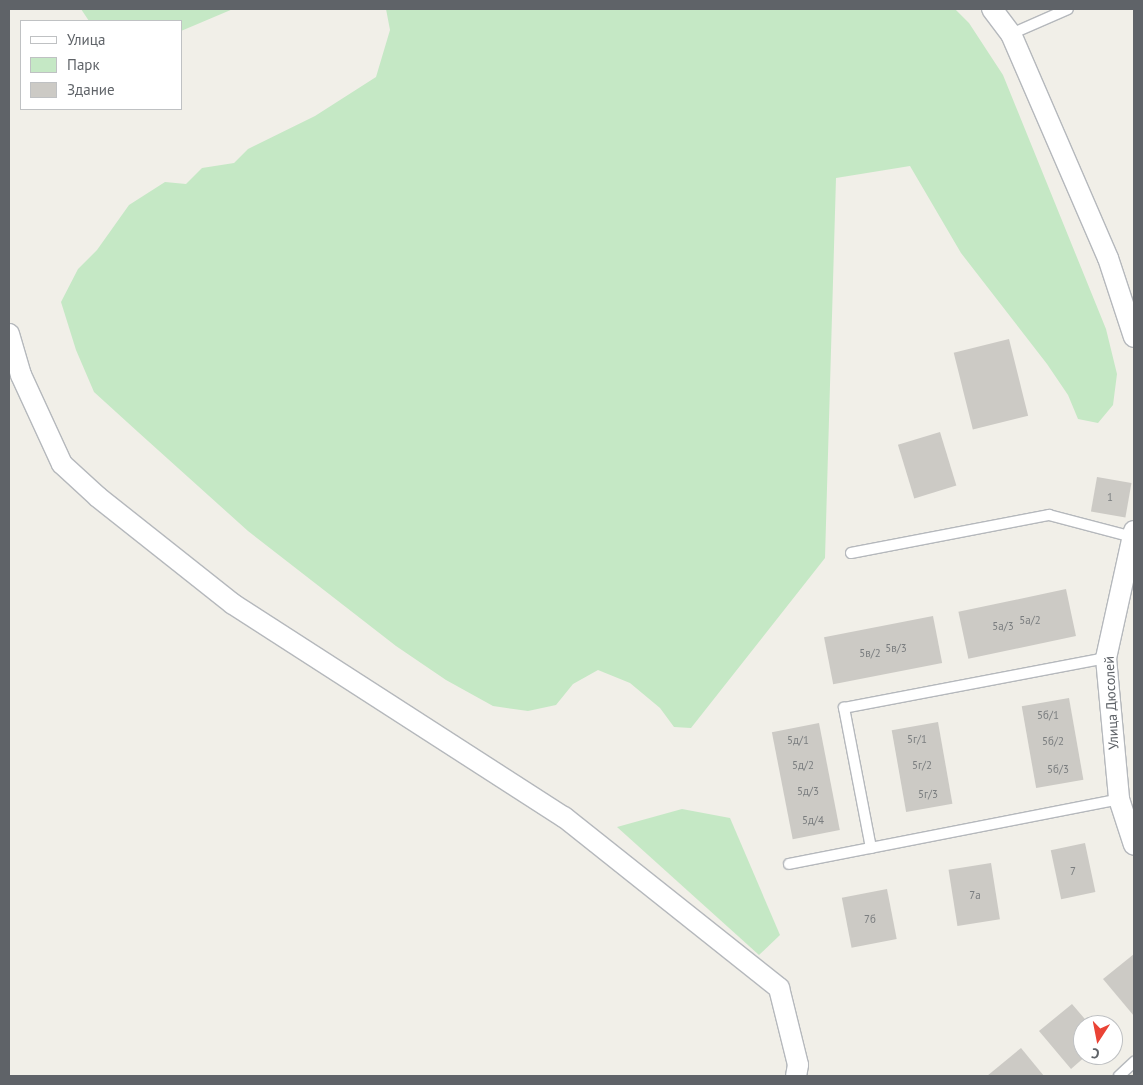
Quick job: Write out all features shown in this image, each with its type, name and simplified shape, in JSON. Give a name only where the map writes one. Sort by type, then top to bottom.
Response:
[{"type":"street","points":[[992,9],[1011,34],[1108,258],[1134,336]]},
{"type":"street","points":[[9,334],[21,375],[62,464],[98,498],[234,604],[564,817],[779,988],[798,1065],[796,1076]]},
{"type":"street","name":"Улица Дюсолей","points":[[1134,534],[1106,658],[1119,799],[1134,845]]},
{"type":"lane","points":[[1011,34],[1068,9]]},
{"type":"lane","points":[[851,553],[1049,515],[1134,534]]},
{"type":"lane","points":[[871,848],[844,708],[1106,658]]},
{"type":"lane","points":[[789,864],[1119,799]]},
{"type":"lane","points":[[1119,1076],[1134,1062]]},
{"type":"green space","points":[[81,9],[233,9],[182,31],[182,20],[88,20]]},
{"type":"green space","points":[[386,9],[955,9],[969,23],[1003,75],[1106,329],[1117,374],[1113,405],[1098,423],[1078,419],[1068,395],[1047,364],[961,253],[910,166],[836,178],[825,558],[691,728],[674,727],[660,708],[630,683],[598,670],[573,684],[556,705],[528,711],[493,706],[446,680],[396,646],[248,531],[94,392],[76,350],[61,302],[78,269],[97,250],[129,205],[165,182],[186,184],[202,168],[234,163],[248,149],[315,116],[376,77],[390,30]]},
{"type":"green space","points":[[682,809],[730,818],[780,935],[759,955],[617,827]]},
{"type":"building","points":[[1009,339],[1028,416],[973,429],[954,353]]},
{"type":"building","points":[[940,432],[956,486],[914,498],[898,445]]},
{"type":"building","points":[[1097,477],[1131,483],[1125,518],[1091,511]]},
{"type":"building","points":[[1066,589],[1076,636],[968,659],[958,612]]},
{"type":"building","points":[[933,616],[942,663],[833,684],[824,637]]},
{"type":"building","points":[[1069,698],[1083,780],[1036,788],[1022,706]]},
{"type":"building","points":[[938,722],[952,804],[906,812],[892,730]]},
{"type":"building","points":[[819,723],[840,830],[793,839],[772,732]]},
{"type":"building","points":[[1085,843],[1095,892],[1061,899],[1051,850]]},
{"type":"building","points":[[991,863],[1000,919],[957,926],[949,870]]},
{"type":"building","points":[[887,889],[897,939],[852,948],[842,898]]},
{"type":"building","points":[[1134,954],[1134,1016],[1103,979]]},
{"type":"building","points":[[1072,1004],[1081,1015],[1073,1015],[1073,1065],[1076,1065],[1071,1069],[1039,1031]]},
{"type":"building","points":[[1021,1048],[1044,1076],[987,1076]]}]
